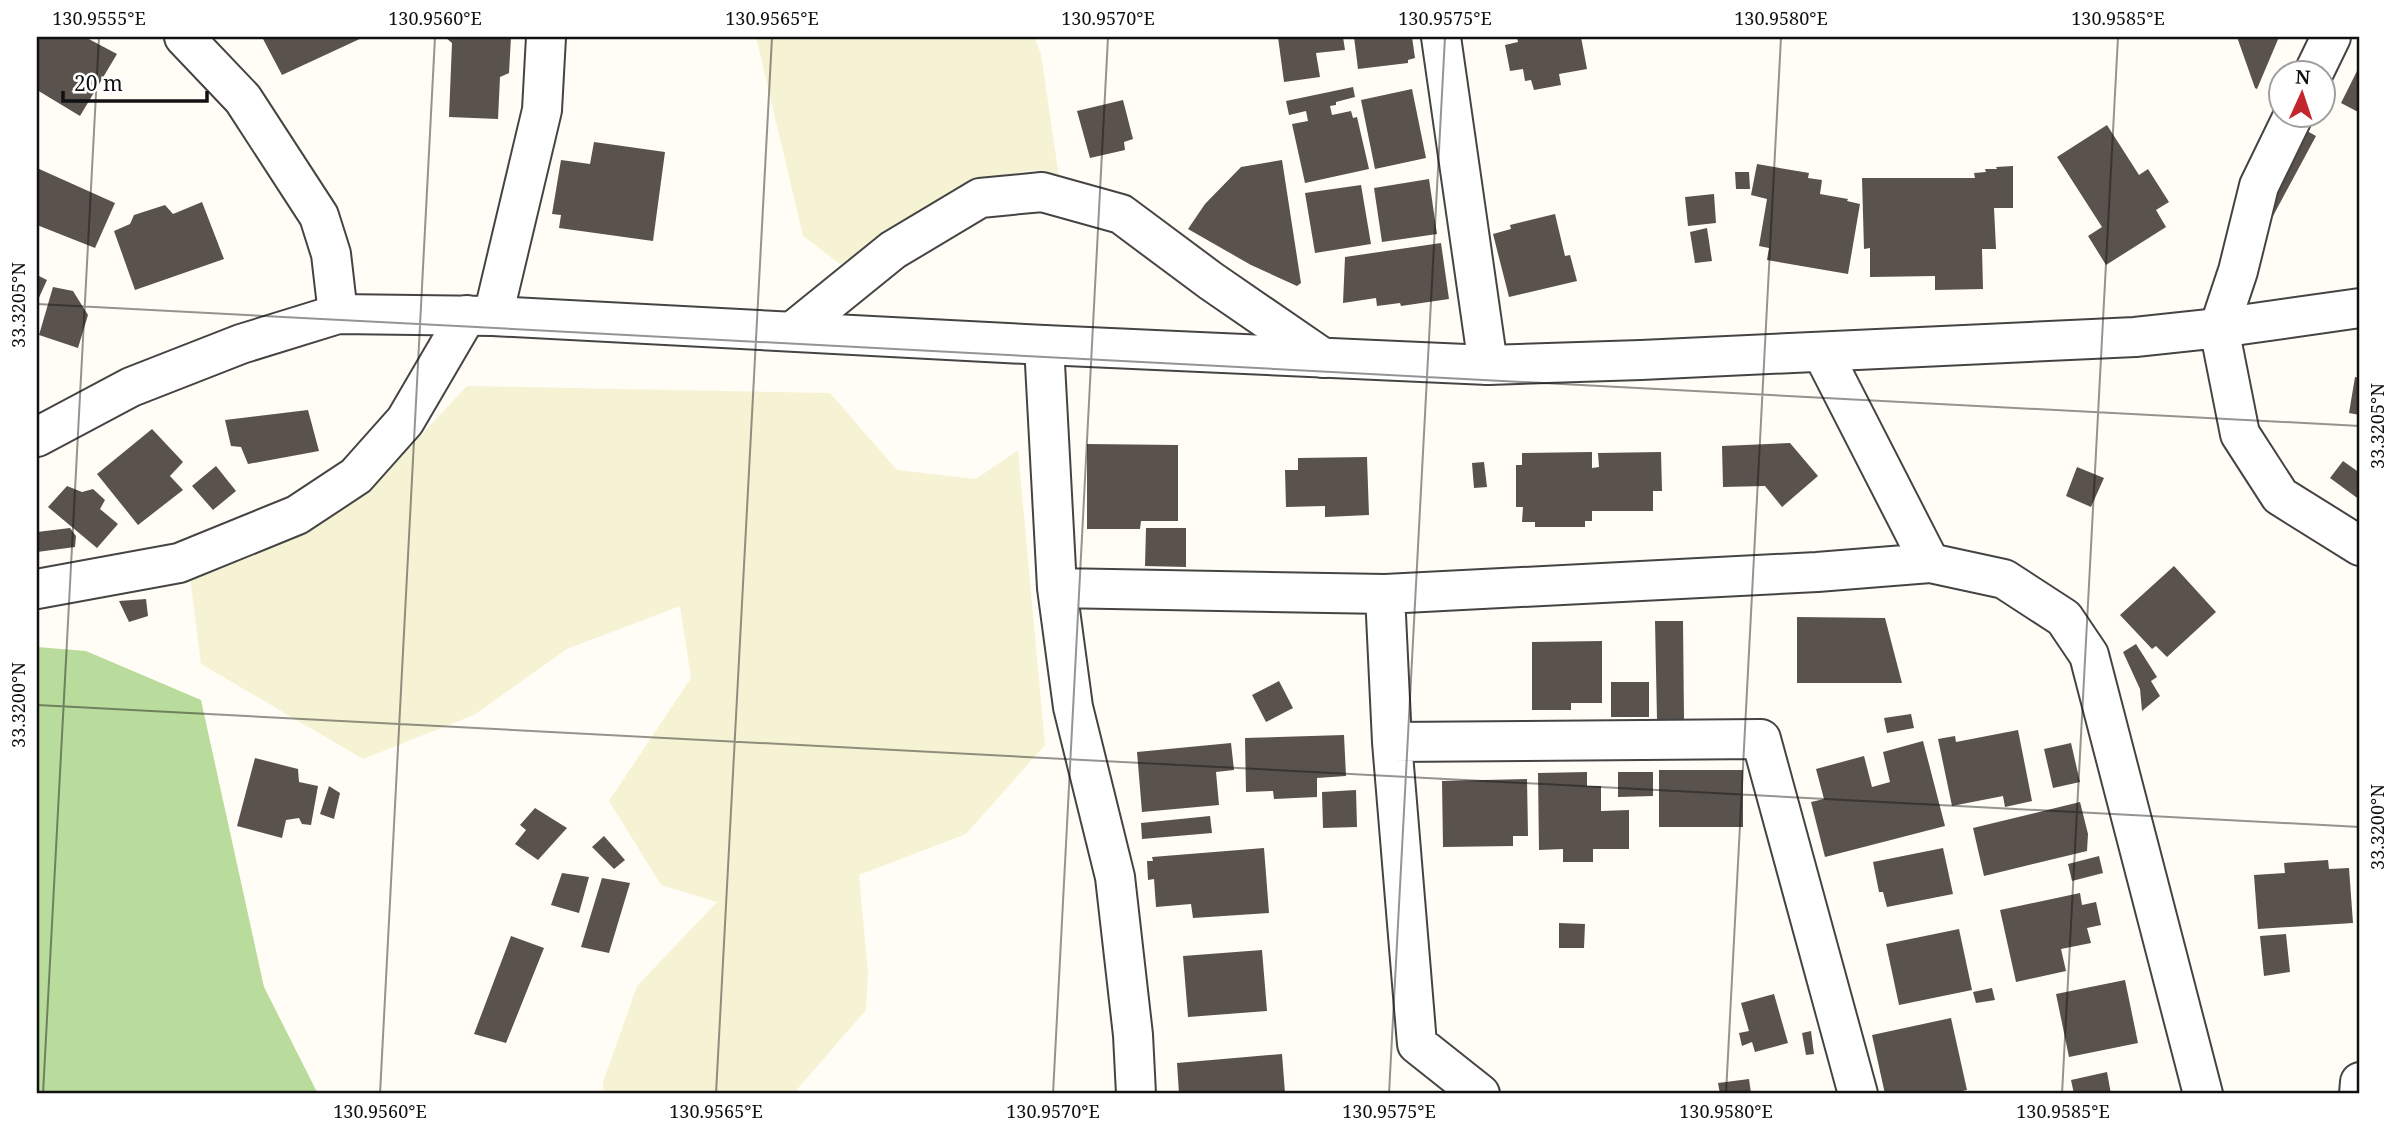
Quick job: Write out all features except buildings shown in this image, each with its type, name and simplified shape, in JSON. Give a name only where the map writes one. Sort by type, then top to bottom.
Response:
[{"type":"street","points":[[184,37],[243,99],[319,216],[331,254],[338,314]]},
{"type":"street","points":[[37,589],[180,563],[297,514],[356,476],[405,421],[480,315],[542,110],[546,37]]},
{"type":"street","points":[[1441,37],[1488,365]]},
{"type":"street","points":[[2320,60],[2331,37]]},
{"type":"street","points":[[2286,130],[2259,186],[2238,271],[2219,328],[2240,434],[2247,445],[2280,496],[2360,546]]},
{"type":"street","points":[[793,331],[893,250],[980,198],[1042,192],[1121,214],[1211,281],[1323,358]]},
{"type":"street","points":[[37,437],[131,387],[241,344],[338,314],[480,315],[1488,365],[2135,337],[2219,328],[2360,307]]},
{"type":"street","points":[[1044,345],[1057,588],[1073,707],[1115,877],[1133,1035],[1136,1094]]},
{"type":"street","points":[[1822,352],[1930,563]]},
{"type":"street","points":[[1057,588],[1385,594],[1817,572],[1930,563],[2004,579],[2064,618],[2089,655],[2203,1094]]},
{"type":"street","points":[[1385,594],[1392,742],[1417,1044],[1480,1094]]},
{"type":"street","points":[[1392,742],[1761,739],[1858,1094]]},
{"type":"street","points":[[2359,1094],[2360,1082]]},
{"type":"shaded area","points":[[756,37],[1034,37],[1041,54],[1059,177],[1035,170],[971,182],[840,264],[803,236]]},
{"type":"shaded area","points":[[467,386],[830,393],[897,470],[976,479],[1018,450],[1045,745],[966,834],[859,875],[868,973],[866,1010],[793,1094],[604,1094],[603,1082],[637,986],[717,902],[661,885],[609,801],[691,678],[680,606],[567,649],[474,715],[363,759],[201,664],[190,577],[364,496]]},
{"type":"green space","points":[[37,647],[86,651],[201,700],[264,987],[318,1094],[37,1094]]}]
